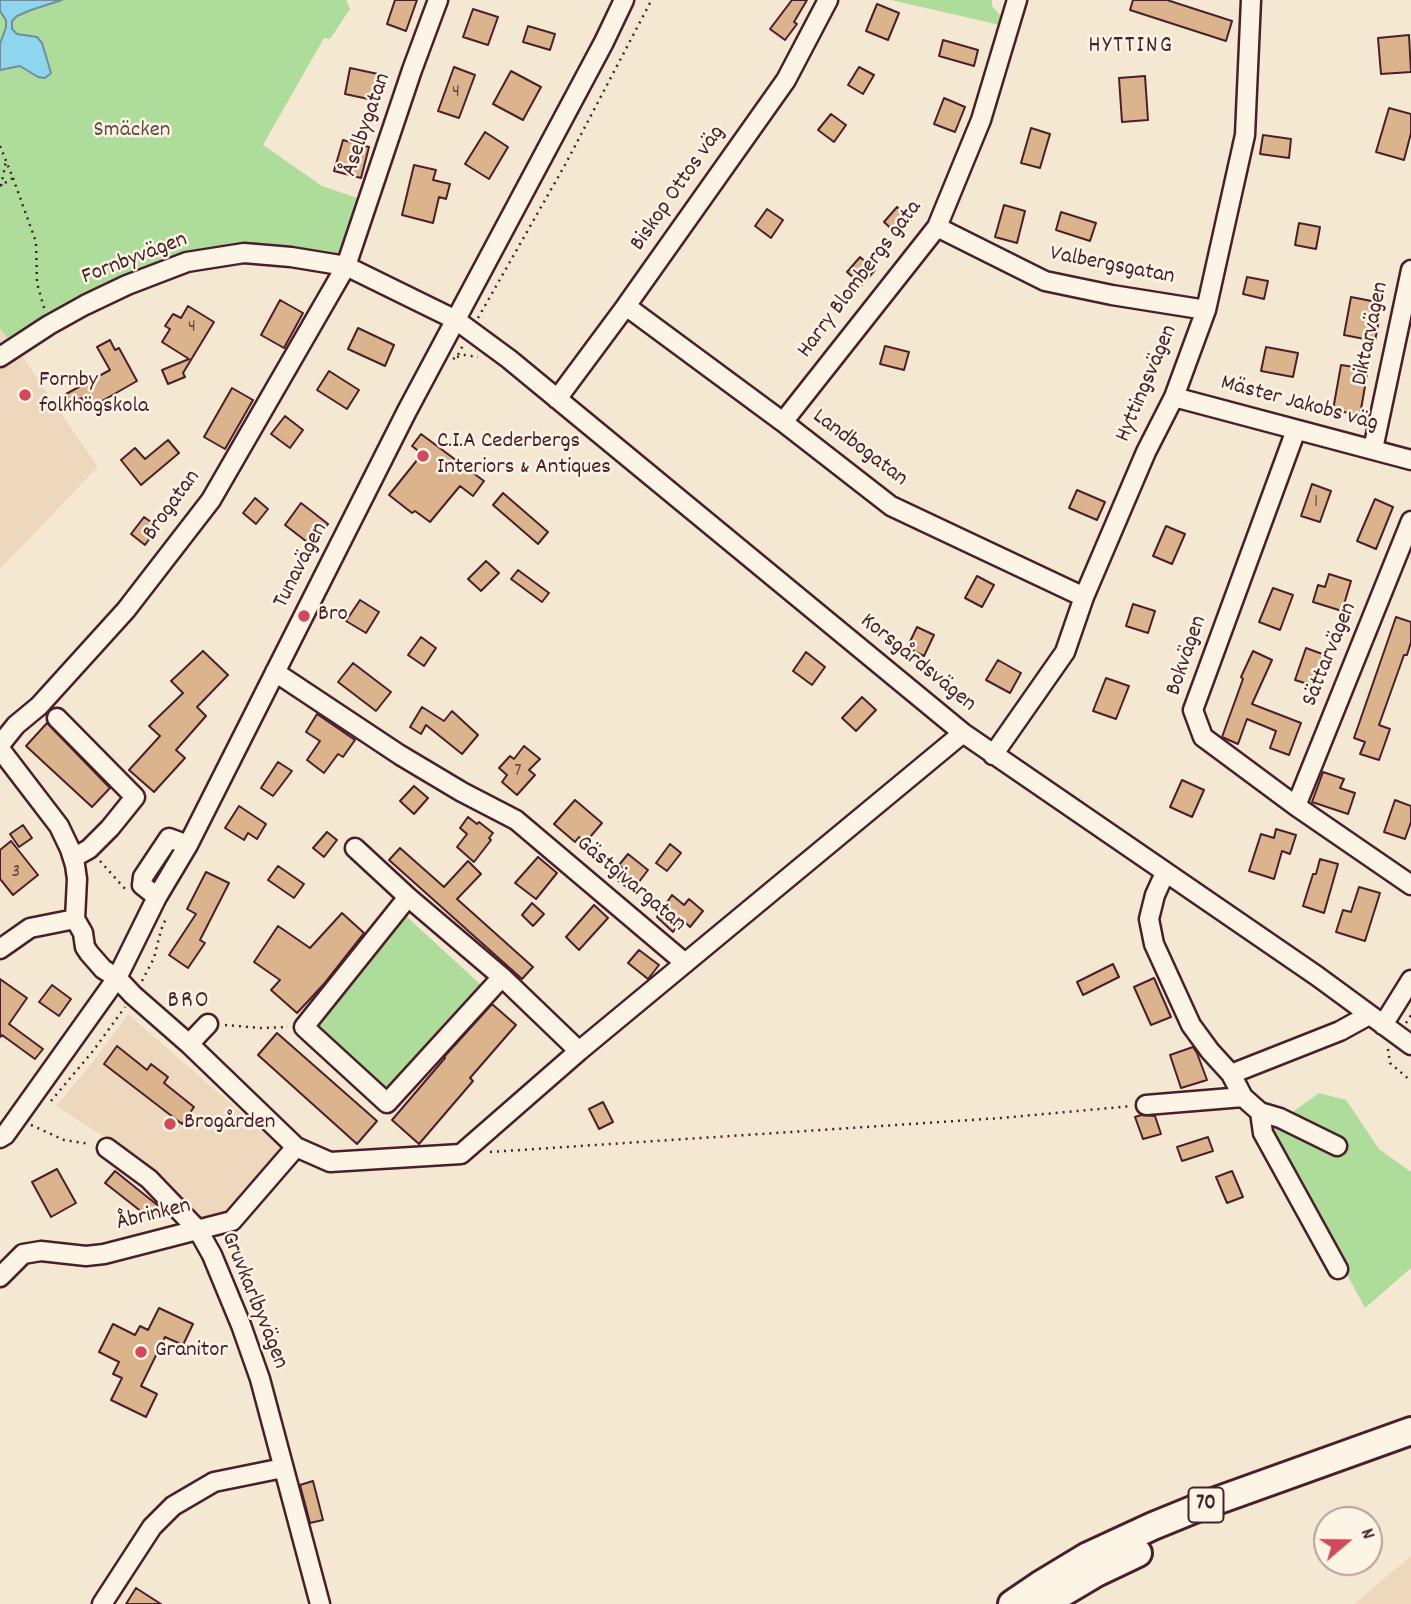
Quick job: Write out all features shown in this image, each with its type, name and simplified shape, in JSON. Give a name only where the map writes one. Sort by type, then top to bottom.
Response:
[{"type":"highway","name":"70","points":[[1012,1604],[1088,1556],[1153,1526],[1411,1431]]},
{"type":"highway","name":"70","points":[[1044,1604],[1096,1573],[1160,1542],[1411,1450]]},
{"type":"street","name":"Åselbygatan","points":[[346,266],[438,0]]},
{"type":"street","name":"Tunavägen","points":[[0,1138],[5,1135],[117,978],[157,897],[188,845],[407,411],[624,0]]},
{"type":"street","name":"Biskop Ottos väg","points":[[557,399],[786,80],[828,0]]},
{"type":"street","name":"Harry Blombergs gata","points":[[783,422],[937,227],[981,120],[1017,0]]},
{"type":"street","name":"Hyttingsvägen","points":[[993,755],[1065,652],[1084,597],[1146,452],[1174,397],[1206,310],[1245,135],[1251,0]]},
{"type":"street","name":"Valbergsgatan","points":[[937,227],[1045,281],[1206,310]]},
{"type":"street","name":"Fornbyvägen","points":[[0,357],[49,325],[127,285],[187,262],[244,253],[346,266],[456,320]]},
{"type":"street","name":"Brogatan","points":[[0,747],[16,725],[39,706],[126,610],[211,500],[346,266]]},
{"type":"street","name":"Diktarvägen","points":[[1373,449],[1411,270]]},
{"type":"street","name":"Landbogatan","points":[[626,306],[891,506],[1084,597]]},
{"type":"street","name":"Korsgårdsvägen","points":[[456,320],[509,359],[963,733],[1317,976],[1411,1045]]},
{"type":"street","name":"Mäster Jakobs väg","points":[[1174,397],[1411,460]]},
{"type":"street","name":"Bokvägen","points":[[1296,430],[1193,710],[1203,737],[1296,806],[1410,881]]},
{"type":"street","name":"Sättarvägen","points":[[1296,806],[1411,521]]},
{"type":"street","name":"Gästgivargatan","points":[[275,672],[400,755],[516,820],[685,963],[963,733]]},
{"type":"street","points":[[57,718],[135,797],[89,849],[73,858]]},
{"type":"street","points":[[0,747],[59,826],[73,858],[77,879],[75,919],[89,953],[103,969],[117,978],[189,1044],[296,1147],[330,1162],[461,1154],[685,963]]},
{"type":"street","points":[[355,848],[502,977],[579,1051]]},
{"type":"street","points":[[1165,873],[1155,895],[1149,919],[1154,944],[1191,1025],[1231,1074],[1243,1097],[1260,1112],[1280,1118],[1337,1146]]},
{"type":"street","points":[[408,897],[304,1027],[387,1103],[502,977]]},
{"type":"street","points":[[0,949],[30,928],[75,919]]},
{"type":"street","points":[[1231,1074],[1340,1031],[1376,1020],[1411,980]]},
{"type":"street","points":[[189,1044],[208,1024]]},
{"type":"street","points":[[1146,1105],[1243,1097]]},
{"type":"street","points":[[1260,1112],[1264,1133],[1338,1269]]},
{"type":"street","name":"Åbrinken","points":[[0,1277],[23,1254],[41,1251],[95,1255],[232,1221],[296,1147]]},
{"type":"street","name":"Gruvkarlbyvägen","points":[[107,1148],[149,1179],[198,1230],[212,1255],[260,1379],[320,1604]]},
{"type":"street","points":[[102,1604],[152,1527],[173,1506],[214,1482],[283,1468]]},
{"type":"path","points":[[0,146],[36,242],[37,283],[49,325]]},
{"type":"path","points":[[0,186],[6,161]]},
{"type":"path","points":[[0,186],[13,178]]},
{"type":"path","points":[[47,1106],[93,1051],[147,974],[167,916]]},
{"type":"path","points":[[208,1024],[261,1028],[304,1027]]},
{"type":"path","points":[[461,1154],[987,1119],[1146,1105]]},
{"type":"path","points":[[31,1125],[64,1140],[107,1148]]},
{"type":"shaded area","name":"Fornby folkhögskola","points":[[0,324],[98,467],[0,569]]},
{"type":"shaded area","name":"Brogården","points":[[128,1014],[285,1151],[229,1212],[198,1223],[114,1143],[56,1106]]},
{"type":"shaded area","points":[[1411,1556],[1411,1604],[1354,1604]]},
{"type":"green space","name":"Smäcken","points":[[0,0],[346,0],[350,9],[330,39],[324,38],[263,145],[322,186],[363,200],[343,248],[336,256],[268,246],[216,249],[167,260],[104,283],[9,340],[0,328]]},
{"type":"green space","points":[[891,0],[992,0],[992,6],[1002,17],[1000,25]]},
{"type":"green space","points":[[404,914],[481,985],[385,1093],[313,1024]]},
{"type":"green space","points":[[1319,1093],[1346,1100],[1379,1149],[1411,1172],[1411,1268],[1365,1308],[1269,1129]]},
{"type":"water","name":"Smäcken","points":[[0,0],[62,0],[31,10],[12,21],[12,29],[17,34],[37,37],[42,43],[51,73],[45,78],[38,77],[20,66],[0,70],[0,44],[6,20],[0,11]]},
{"type":"building","points":[[395,0],[417,0],[406,31],[387,24]]},
{"type":"building","points":[[792,0],[807,0],[794,22],[797,24],[785,40],[770,29]]},
{"type":"building","points":[[1133,0],[1167,0],[1232,21],[1226,41],[1130,10]]},
{"type":"building","points":[[877,4],[899,13],[888,40],[866,31]]},
{"type":"building","points":[[473,9],[498,17],[488,45],[463,37]]},
{"type":"building","points":[[528,26],[555,34],[550,50],[523,42]]},
{"type":"building","points":[[1409,35],[1411,72],[1381,74],[1378,38]]},
{"type":"building","points":[[943,40],[978,50],[974,66],[939,56]]},
{"type":"building","points":[[454,67],[475,75],[459,118],[438,111]]},
{"type":"building","points":[[859,67],[874,75],[863,94],[848,85]]},
{"type":"building","points":[[350,68],[378,74],[373,100],[345,94]]},
{"type":"building","points":[[511,71],[541,87],[523,120],[493,104]]},
{"type":"building","points":[[1145,76],[1148,120],[1122,122],[1119,78]]},
{"type":"building","points":[[944,98],[965,107],[955,132],[934,124]]},
{"type":"building","points":[[1389,108],[1411,114],[1411,133],[1404,160],[1376,152]]},
{"type":"building","points":[[831,114],[846,125],[834,142],[818,130]]},
{"type":"building","points":[[1031,128],[1050,134],[1040,168],[1021,163]]},
{"type":"building","points":[[485,132],[508,147],[489,179],[465,164]]},
{"type":"building","points":[[1263,135],[1291,139],[1289,158],[1260,154]]},
{"type":"building","points":[[343,140],[369,147],[361,178],[334,171]]},
{"type":"building","points":[[414,165],[436,170],[433,180],[450,184],[446,199],[439,197],[433,223],[402,215]]},
{"type":"building","points":[[1004,205],[1025,211],[1017,243],[995,237]]},
{"type":"building","points":[[897,207],[911,220],[898,235],[884,222]]},
{"type":"building","points":[[767,209],[783,220],[771,238],[755,226]]},
{"type":"building","points":[[1061,212],[1096,223],[1090,241],[1056,230]]},
{"type":"building","points":[[1299,223],[1320,227],[1316,249],[1295,245]]},
{"type":"building","points":[[860,257],[875,270],[862,285],[847,272]]},
{"type":"building","points":[[1247,277],[1268,281],[1264,299],[1243,294]]},
{"type":"building","points":[[1351,297],[1382,303],[1375,341],[1344,335]]},
{"type":"building","points":[[280,300],[303,313],[284,348],[261,335]]},
{"type":"building","points":[[188,306],[214,322],[183,373],[185,377],[168,384],[162,370],[189,359],[162,342],[170,329],[165,326],[173,314],[181,318]]},
{"type":"building","points":[[358,328],[394,345],[385,366],[348,349]]},
{"type":"building","points":[[110,340],[115,350],[119,348],[137,381],[88,409],[82,398],[71,404],[66,394],[110,370],[97,347]]},
{"type":"building","points":[[885,346],[909,352],[904,370],[880,364]]},
{"type":"building","points":[[1266,347],[1298,353],[1293,377],[1261,371]]},
{"type":"building","points":[[1341,365],[1368,369],[1360,415],[1333,410]]},
{"type":"building","points":[[329,371],[359,390],[347,409],[317,390]]},
{"type":"building","points":[[232,388],[253,400],[225,449],[204,437]]},
{"type":"building","points":[[285,416],[303,430],[290,448],[271,434]]},
{"type":"building","points":[[421,434],[484,481],[473,496],[460,486],[430,522],[415,511],[412,513],[389,495],[422,454],[412,446]]},
{"type":"building","points":[[168,440],[179,453],[141,485],[121,460],[135,448],[145,459]]},
{"type":"building","points":[[1312,484],[1331,491],[1320,522],[1301,516]]},
{"type":"building","points":[[1077,490],[1105,502],[1097,520],[1069,508]]},
{"type":"building","points":[[503,493],[548,532],[538,544],[493,505]]},
{"type":"building","points":[[255,498],[268,509],[256,524],[243,513]]},
{"type":"building","points":[[1375,499],[1393,507],[1376,549],[1357,541]]},
{"type":"building","points":[[301,503],[328,524],[311,545],[285,525]]},
{"type":"building","points":[[144,517],[158,527],[145,545],[131,534]]},
{"type":"building","points":[[1166,526],[1185,534],[1172,564],[1153,556]]},
{"type":"building","points":[[486,561],[499,573],[481,591],[468,579]]},
{"type":"building","points":[[518,570],[549,593],[542,602],[511,579]]},
{"type":"building","points":[[1329,574],[1351,581],[1342,611],[1313,602],[1318,585],[1325,587]]},
{"type":"building","points":[[977,576],[994,585],[982,607],[965,598]]},
{"type":"building","points":[[1273,588],[1293,595],[1280,630],[1259,622]]},
{"type":"building","points":[[360,600],[379,612],[366,633],[346,621]]},
{"type":"building","points":[[1133,604],[1155,611],[1148,633],[1126,626]]},
{"type":"building","points":[[1396,617],[1411,622],[1411,642],[1379,725],[1390,729],[1379,760],[1360,754],[1365,742],[1354,738]]},
{"type":"building","points":[[917,627],[934,635],[924,656],[907,648]]},
{"type":"building","points":[[421,637],[436,648],[424,666],[408,655]]},
{"type":"building","points":[[1306,648],[1325,655],[1314,686],[1295,680]]},
{"type":"building","points":[[203,651],[228,675],[197,707],[206,716],[176,750],[185,758],[154,792],[129,770],[160,736],[149,726],[183,693],[171,681]]},
{"type":"building","points":[[1253,651],[1272,660],[1252,704],[1301,723],[1289,755],[1270,748],[1276,731],[1247,719],[1238,744],[1222,737],[1243,679],[1241,677]]},
{"type":"building","points":[[806,652],[825,667],[812,685],[793,671]]},
{"type":"building","points":[[998,660],[1021,673],[1010,693],[986,680]]},
{"type":"building","points":[[353,663],[391,692],[376,711],[338,682]]},
{"type":"building","points":[[1106,678],[1129,686],[1116,719],[1093,711]]},
{"type":"building","points":[[862,697],[876,710],[856,731],[842,718]]},
{"type":"building","points":[[422,707],[444,721],[452,711],[478,735],[462,754],[426,725],[421,734],[410,727]]},
{"type":"building","points":[[317,714],[355,740],[343,757],[338,754],[324,773],[307,760],[320,741],[306,732]]},
{"type":"building","points":[[47,723],[110,788],[92,807],[26,746]]},
{"type":"building","points":[[524,746],[540,759],[529,770],[535,775],[517,795],[502,782],[507,775],[499,768],[510,756],[514,759]]},
{"type":"building","points":[[278,762],[292,771],[273,796],[261,788]]},
{"type":"building","points":[[1323,772],[1344,779],[1340,788],[1355,793],[1348,814],[1312,802]]},
{"type":"building","points":[[1182,780],[1204,790],[1192,817],[1170,807]]},
{"type":"building","points":[[414,786],[428,798],[414,814],[400,801]]},
{"type":"building","points":[[575,800],[602,823],[585,843],[579,837],[575,842],[554,824]]},
{"type":"building","points":[[1395,800],[1411,806],[1411,822],[1405,839],[1384,832]]},
{"type":"building","points":[[239,806],[266,824],[257,839],[248,833],[244,840],[225,828]]},
{"type":"building","points":[[468,817],[493,833],[489,838],[491,840],[474,862],[457,847],[467,834],[460,828]]},
{"type":"building","points":[[23,825],[32,838],[19,847],[10,834]]},
{"type":"building","points":[[1276,829],[1296,835],[1290,854],[1282,851],[1274,879],[1249,871],[1261,834],[1274,838]]},
{"type":"building","points":[[327,832],[337,840],[324,857],[313,848]]},
{"type":"building","points":[[11,841],[38,875],[13,895],[0,879],[0,850]]},
{"type":"building","points":[[670,844],[681,853],[667,871],[656,863]]},
{"type":"building","points":[[400,848],[444,887],[468,861],[481,874],[457,899],[533,967],[522,979],[389,860]]},
{"type":"building","points":[[628,854],[648,870],[632,891],[617,880],[625,870],[619,865]]},
{"type":"building","points":[[538,857],[557,873],[536,899],[515,883]]},
{"type":"building","points":[[1320,859],[1338,864],[1324,913],[1303,906]]},
{"type":"building","points":[[278,866],[304,884],[294,898],[268,880]]},
{"type":"building","points":[[206,872],[229,883],[200,940],[205,943],[188,968],[169,955],[196,914],[187,909]]},
{"type":"building","points":[[1359,887],[1380,893],[1365,941],[1336,932],[1343,910],[1351,912]]},
{"type":"building","points":[[672,895],[684,905],[689,899],[703,911],[690,927],[682,919],[673,932],[657,917]]},
{"type":"building","points":[[532,903],[544,914],[533,926],[522,915]]},
{"type":"building","points":[[594,905],[608,918],[579,950],[566,937]]},
{"type":"building","points":[[342,913],[364,933],[297,1013],[271,990],[280,980],[254,962],[278,926],[310,948]]},
{"type":"building","points":[[639,950],[659,965],[648,979],[628,963]]},
{"type":"building","points":[[1113,964],[1119,977],[1083,995],[1077,982]]},
{"type":"building","points":[[1154,978],[1171,1017],[1151,1025],[1134,987]]},
{"type":"building","points":[[0,979],[27,998],[9,1024],[43,1049],[35,1059],[2,1035],[0,1037]]},
{"type":"building","points":[[52,985],[71,999],[59,1016],[39,1002]]},
{"type":"building","points":[[492,1004],[516,1025],[470,1078],[473,1081],[419,1144],[392,1120]]},
{"type":"building","points":[[277,1033],[377,1121],[357,1144],[258,1055]]},
{"type":"building","points":[[117,1046],[147,1070],[151,1064],[168,1077],[164,1083],[194,1107],[182,1124],[104,1064]]},
{"type":"building","points":[[1193,1047],[1207,1080],[1181,1088],[1170,1055]]},
{"type":"building","points":[[603,1102],[613,1122],[599,1129],[589,1109]]},
{"type":"building","points":[[1155,1116],[1161,1134],[1143,1139],[1135,1117]]},
{"type":"building","points":[[1208,1137],[1213,1151],[1182,1161],[1177,1147]]},
{"type":"building","points":[[57,1169],[76,1203],[51,1217],[32,1182]]},
{"type":"building","points":[[115,1171],[161,1208],[152,1220],[105,1183]]},
{"type":"building","points":[[1232,1171],[1243,1197],[1227,1203],[1216,1177]]},
{"type":"building","points":[[159,1308],[193,1324],[183,1345],[165,1337],[141,1386],[157,1394],[146,1417],[111,1400],[122,1378],[113,1374],[119,1362],[99,1352],[113,1324],[135,1335],[140,1326],[148,1330]]},
{"type":"building","points":[[313,1481],[323,1520],[310,1523],[300,1485]]},
{"type":"building","points":[[136,1588],[161,1604],[126,1604]]},
{"type":"place","name":"Fornby folkhögskola","points":[[25,395]]},
{"type":"place","name":"C.I.A Cederbergs Interiors & Antiques","points":[[423,456]]},
{"type":"place","name":"Bro","points":[[304,616]]},
{"type":"place","name":"Brogården","points":[[170,1124]]},
{"type":"place","name":"Granitor","points":[[141,1352]]},
{"type":"district","name":"HYTTING","points":[[1131,48]]},
{"type":"district","name":"BRO","points":[[189,1003]]}]
